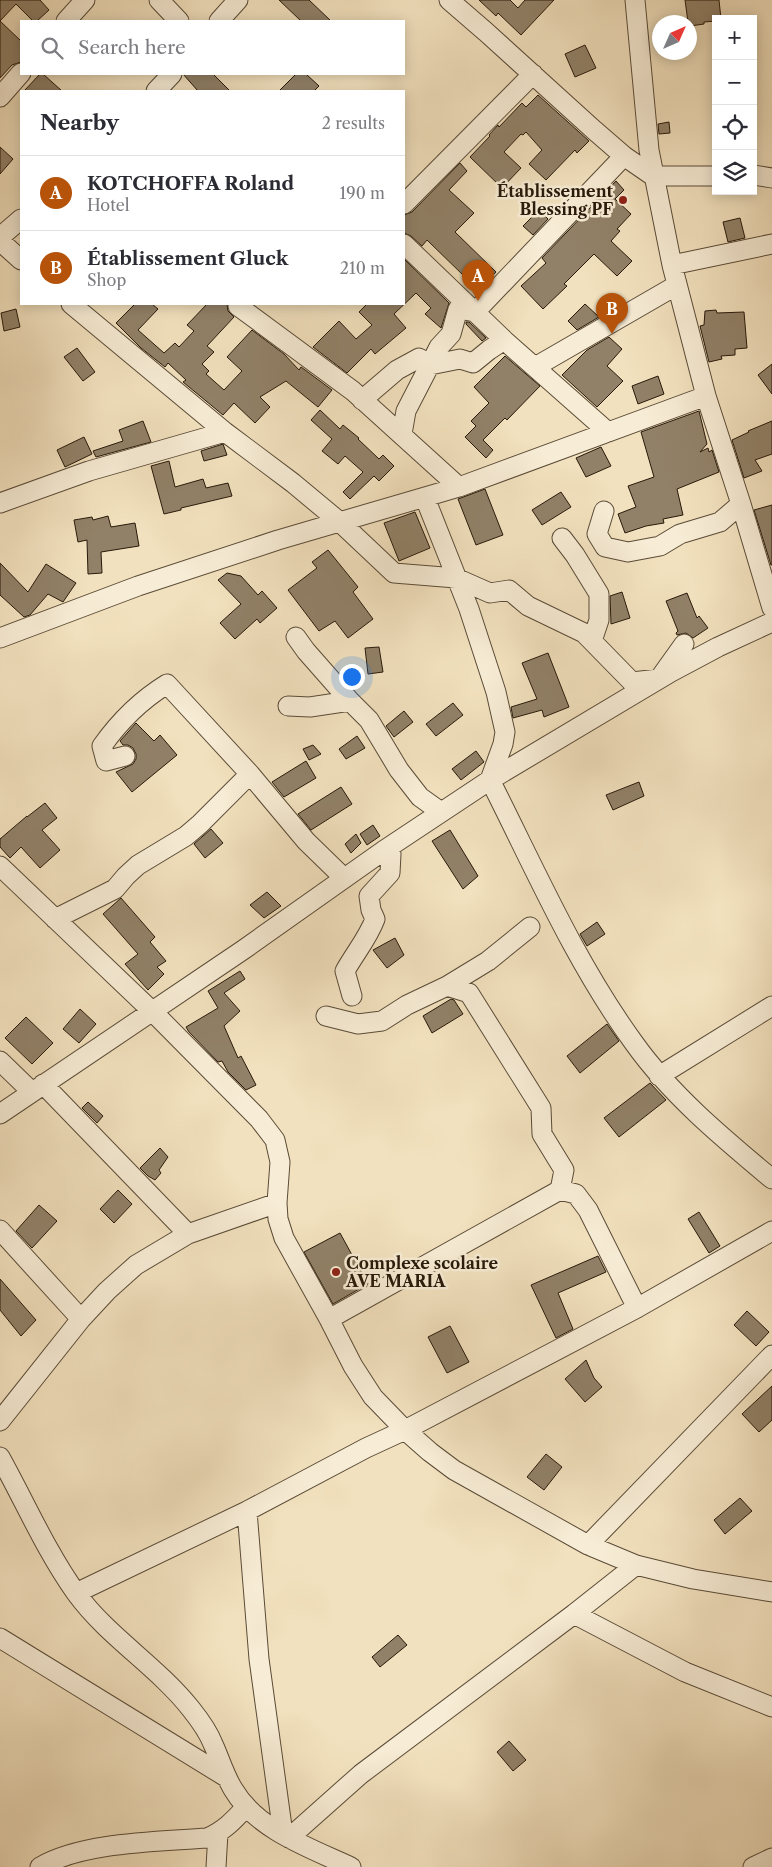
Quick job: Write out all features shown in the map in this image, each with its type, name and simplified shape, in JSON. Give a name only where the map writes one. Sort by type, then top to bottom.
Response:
[{"type":"street","points":[[67,20],[85,0]]},
{"type":"street","points":[[159,0],[178,20]]},
{"type":"street","points":[[220,20],[238,0]]},
{"type":"street","points":[[449,0],[624,156],[653,176],[712,176]]},
{"type":"street","points":[[635,0],[649,150],[672,265],[706,396],[772,608]]},
{"type":"street","points":[[0,97],[20,74]]},
{"type":"street","points":[[405,203],[533,74]]},
{"type":"street","points":[[157,90],[171,75]]},
{"type":"street","points":[[475,312],[624,156]]},
{"type":"street","points":[[757,176],[772,178]]},
{"type":"street","points":[[0,236],[20,220]]},
{"type":"street","points":[[0,241],[20,259]]},
{"type":"street","points":[[672,265],[772,244]]},
{"type":"street","points":[[405,245],[504,340],[608,432]]},
{"type":"street","points":[[535,367],[677,285]]},
{"type":"street","points":[[72,305],[225,432],[293,483],[341,523],[394,573],[456,578],[490,593],[509,590],[528,606],[584,633],[632,682],[659,679],[684,644]]},
{"type":"street","points":[[238,306],[362,400],[459,487]]},
{"type":"street","points":[[402,434],[406,412],[439,347],[451,334],[458,309],[475,312]]},
{"type":"street","points":[[362,400],[397,370],[419,358],[430,365],[460,359],[474,363],[504,340]]},
{"type":"street","points":[[0,638],[138,586],[278,540],[459,487],[706,396]]},
{"type":"street","points":[[0,503],[89,471],[225,432]]},
{"type":"street","points":[[425,498],[489,668],[505,732],[503,744],[490,780],[585,969],[634,1044],[660,1076],[772,1179]]},
{"type":"street","points":[[604,511],[597,534],[605,547],[628,552],[660,546],[680,534],[720,522],[741,504]]},
{"type":"street","points":[[562,538],[599,594],[599,620],[592,641]]},
{"type":"street","points":[[0,1114],[153,1012],[383,851],[490,780],[659,679],[718,646],[772,622]]},
{"type":"street","points":[[296,637],[306,651],[369,720],[399,770],[420,797],[441,812]]},
{"type":"street","points":[[125,756],[106,760],[102,746],[112,732],[149,695],[167,684],[250,774],[306,841],[344,878]]},
{"type":"street","points":[[288,706],[310,707],[350,701]]},
{"type":"street","points":[[55,919],[115,890],[138,865],[186,836],[200,824],[250,774]]},
{"type":"street","points":[[352,996],[345,971],[370,932],[375,919],[371,910],[369,896],[390,873],[391,854],[383,851]]},
{"type":"street","points":[[0,866],[153,1012],[259,1120],[275,1140],[280,1162],[277,1203],[278,1219],[284,1238],[329,1318],[353,1366],[373,1397],[405,1430],[454,1470],[588,1545],[636,1565],[693,1579],[772,1592]]},
{"type":"street","points":[[326,1016],[358,1024],[382,1021],[406,1005],[447,986],[488,961],[530,927]]},
{"type":"street","points":[[447,986],[470,993],[541,1108],[542,1134],[564,1170],[560,1190]]},
{"type":"street","points":[[660,1076],[772,1006]]},
{"type":"street","points":[[0,1061],[37,1088],[188,1234]]},
{"type":"street","points":[[329,1318],[560,1190],[576,1194],[588,1210],[637,1308]]},
{"type":"street","points":[[0,1421],[81,1319],[107,1291],[136,1265],[188,1234],[277,1203]]},
{"type":"street","points":[[0,1230],[81,1319]]},
{"type":"street","points":[[76,1593],[248,1510],[366,1448],[405,1430],[637,1308],[772,1231]]},
{"type":"street","points":[[588,1545],[772,1355]]},
{"type":"street","points":[[0,1459],[76,1593],[98,1618],[172,1686],[213,1743],[226,1776],[246,1807],[286,1836],[348,1866]]},
{"type":"street","points":[[248,1510],[259,1659],[286,1836]]},
{"type":"street","points":[[286,1836],[361,1774],[636,1565]]},
{"type":"street","points":[[574,1614],[685,1672],[772,1707]]},
{"type":"street","points":[[0,1638],[226,1776]]},
{"type":"street","points":[[40,1867],[54,1859],[94,1848],[207,1838],[229,1825],[246,1807]]},
{"type":"street","points":[[216,1867],[218,1833]]},
{"type":"street","points":[[753,1867],[772,1858]]},
{"type":"building","points":[[0,0],[40,0],[49,10],[38,20],[32,20],[16,4],[0,21]]},
{"type":"building","points":[[279,0],[309,0],[330,20],[300,20]]},
{"type":"building","points":[[479,0],[510,0],[518,8],[525,0],[554,0],[521,35],[498,13],[496,16]]},
{"type":"building","points":[[685,0],[719,0],[721,15],[712,15],[712,21],[697,25],[697,15],[687,15]]},
{"type":"building","points":[[0,21],[20,40],[20,62],[12,65],[0,78]]},
{"type":"building","points":[[585,45],[596,68],[575,77],[565,54]]},
{"type":"building","points":[[39,75],[44,75],[61,90],[25,90]]},
{"type":"building","points":[[184,75],[214,75],[229,90],[197,90]]},
{"type":"building","points":[[295,75],[307,75],[319,86],[315,90],[280,90]]},
{"type":"building","points":[[538,95],[589,141],[577,153],[575,150],[546,180],[529,164],[542,150],[526,132],[523,135],[521,134],[504,152],[521,168],[502,188],[470,157],[498,125],[499,127],[522,103],[526,107]]},
{"type":"building","points":[[669,122],[670,133],[659,134],[658,124]]},
{"type":"building","points":[[0,147],[13,159],[0,174]]},
{"type":"building","points":[[460,163],[467,171],[449,190],[474,213],[455,232],[496,272],[483,286],[469,273],[465,277],[427,240],[422,246],[405,233],[405,215],[412,212]]},
{"type":"building","points":[[616,181],[624,190],[615,199],[631,214],[617,229],[620,231],[611,241],[632,261],[617,276],[594,254],[564,284],[567,286],[543,309],[521,286],[546,263],[542,258]]},
{"type":"building","points":[[539,210],[548,219],[533,235],[523,226]]},
{"type":"building","points":[[740,218],[745,238],[728,242],[723,222]]},
{"type":"building","points":[[405,260],[449,303],[441,328],[425,314],[431,308],[416,293],[405,304]]},
{"type":"building","points":[[585,304],[599,317],[577,330],[568,321]]},
{"type":"building","points":[[134,305],[153,305],[158,309],[138,330],[164,353],[175,343],[179,347],[194,331],[187,325],[206,305],[227,305],[228,311],[234,317],[207,346],[214,352],[202,364],[209,371],[206,374],[224,390],[242,371],[227,357],[252,330],[284,354],[299,370],[301,367],[332,390],[318,407],[286,381],[260,397],[270,407],[255,423],[234,403],[223,415],[183,382],[186,380],[168,363],[165,367],[141,348],[116,323]]},
{"type":"building","points":[[366,305],[403,305],[394,314],[406,328],[375,354],[371,349],[347,373],[313,347],[339,321],[356,339],[372,325],[359,312]]},
{"type":"building","points":[[16,309],[20,327],[4,331],[1,313]]},
{"type":"building","points":[[716,310],[717,313],[744,312],[747,348],[735,349],[735,355],[721,356],[722,359],[709,362],[700,326],[704,325],[705,311]]},
{"type":"building","points":[[466,322],[469,322],[486,338],[482,341]]},
{"type":"building","points":[[609,337],[622,349],[607,366],[623,381],[597,407],[562,375],[587,350]]},
{"type":"building","points":[[77,348],[95,372],[83,381],[64,357]]},
{"type":"building","points":[[505,356],[540,386],[507,420],[505,418],[483,440],[493,450],[486,458],[465,437],[476,426],[471,421],[489,403],[474,387]]},
{"type":"building","points":[[772,364],[772,394],[758,375]]},
{"type":"building","points":[[658,376],[664,394],[638,404],[632,386]]},
{"type":"building","points":[[320,410],[340,429],[343,425],[359,438],[379,459],[383,455],[394,466],[379,481],[374,476],[350,499],[343,492],[363,472],[345,456],[338,464],[322,451],[332,439],[311,420]]},
{"type":"building","points":[[699,411],[707,444],[700,452],[708,448],[709,452],[712,450],[719,472],[677,489],[683,515],[663,519],[664,523],[646,526],[625,533],[618,514],[636,507],[628,486],[654,477],[641,432]]},
{"type":"building","points":[[143,421],[151,442],[96,457],[93,451],[123,441],[119,430]]},
{"type":"building","points":[[772,421],[772,454],[755,460],[762,471],[744,478],[732,440]]},
{"type":"building","points":[[84,437],[92,454],[65,467],[57,450]]},
{"type":"building","points":[[223,444],[227,455],[204,461],[201,451]]},
{"type":"building","points":[[601,447],[611,466],[586,477],[576,458]]},
{"type":"building","points":[[169,461],[175,487],[203,479],[206,488],[228,483],[232,496],[164,514],[151,466]]},
{"type":"building","points":[[485,489],[503,535],[476,545],[458,499]]},
{"type":"building","points":[[561,492],[571,507],[542,525],[532,510]]},
{"type":"building","points":[[772,505],[772,565],[771,565],[754,510]]},
{"type":"building","points":[[415,512],[430,548],[399,561],[384,523]]},
{"type":"building","points":[[108,516],[111,527],[135,523],[139,546],[101,552],[102,573],[88,574],[87,540],[78,542],[74,520],[92,517],[93,520]]},
{"type":"building","points":[[328,550],[358,587],[353,592],[373,619],[348,638],[335,621],[319,631],[288,590],[317,568],[312,562]]},
{"type":"building","points":[[0,563],[28,592],[46,564],[76,583],[63,602],[48,594],[30,615],[24,617],[0,595]]},
{"type":"building","points":[[227,573],[241,576],[258,595],[262,591],[277,608],[260,623],[257,619],[235,639],[220,623],[241,604],[218,580]]},
{"type":"building","points":[[622,592],[630,618],[611,624],[610,596]]},
{"type":"building","points":[[687,593],[697,618],[699,616],[708,628],[693,638],[686,633],[677,635],[678,631],[666,601]]},
{"type":"building","points":[[379,647],[383,672],[368,674],[365,648]]},
{"type":"building","points":[[548,653],[569,707],[544,717],[542,710],[513,718],[511,707],[537,699],[522,663]]},
{"type":"building","points":[[453,703],[463,715],[436,736],[426,724]]},
{"type":"building","points":[[404,711],[413,722],[394,737],[386,726]]},
{"type":"building","points":[[136,723],[154,741],[160,735],[177,755],[132,792],[116,772],[133,764],[136,759],[133,748],[123,745],[120,741]]},
{"type":"building","points":[[357,736],[365,748],[346,759],[339,749]]},
{"type":"building","points":[[313,745],[321,754],[309,760],[303,749]]},
{"type":"building","points":[[476,751],[484,762],[461,780],[452,769]]},
{"type":"building","points":[[306,761],[316,778],[284,797],[272,782]]},
{"type":"building","points":[[639,782],[644,796],[613,810],[606,795]]},
{"type":"building","points":[[341,787],[352,804],[311,830],[298,814]]},
{"type":"building","points":[[45,803],[57,818],[42,830],[60,850],[40,868],[21,847],[10,858],[0,847],[0,839]]},
{"type":"building","points":[[373,825],[380,836],[367,845],[360,834]]},
{"type":"building","points":[[211,829],[223,843],[205,858],[194,844]]},
{"type":"building","points":[[450,830],[478,876],[463,889],[432,841]]},
{"type":"building","points":[[356,834],[361,843],[351,853],[345,844]]},
{"type":"building","points":[[267,892],[281,906],[264,918],[250,905]]},
{"type":"building","points":[[121,898],[155,937],[150,942],[166,961],[157,967],[164,974],[148,990],[125,964],[138,954],[103,914]]},
{"type":"building","points":[[597,922],[605,934],[587,946],[580,934]]},
{"type":"building","points":[[395,938],[404,955],[387,968],[373,950]]},
{"type":"building","points":[[240,971],[245,979],[224,993],[240,1011],[224,1026],[238,1058],[241,1056],[256,1085],[246,1090],[228,1072],[222,1061],[218,1062],[186,1027],[218,1008],[208,991]]},
{"type":"building","points":[[451,999],[454,1000],[463,1014],[432,1033],[423,1016]]},
{"type":"building","points":[[80,1009],[96,1024],[79,1043],[63,1029]]},
{"type":"building","points":[[26,1017],[53,1043],[32,1064],[5,1038]]},
{"type":"building","points":[[607,1024],[619,1041],[580,1073],[567,1056]]},
{"type":"building","points":[[650,1083],[666,1100],[619,1137],[604,1118]]},
{"type":"building","points":[[88,1102],[103,1116],[97,1123],[82,1108]]},
{"type":"building","points":[[160,1148],[168,1157],[159,1170],[161,1173],[155,1180],[140,1168]]},
{"type":"building","points":[[118,1190],[132,1204],[114,1223],[100,1209]]},
{"type":"building","points":[[39,1205],[57,1221],[32,1248],[16,1231]]},
{"type":"building","points":[[699,1212],[720,1246],[709,1253],[688,1219]]},
{"type":"building","points":[[340,1233],[368,1284],[333,1304],[304,1252]]},
{"type":"building","points":[[598,1256],[606,1272],[558,1293],[573,1329],[556,1338],[531,1285]]},
{"type":"building","points":[[0,1279],[36,1320],[21,1336],[0,1310]]},
{"type":"building","points":[[747,1311],[769,1332],[756,1346],[734,1325]]},
{"type":"building","points":[[450,1326],[469,1362],[447,1373],[428,1337]]},
{"type":"building","points":[[586,1360],[594,1378],[602,1387],[585,1402],[565,1379]]},
{"type":"building","points":[[772,1386],[772,1420],[759,1432],[742,1414]]},
{"type":"building","points":[[546,1454],[562,1467],[544,1490],[527,1477]]},
{"type":"building","points":[[740,1498],[752,1511],[725,1534],[714,1520]]},
{"type":"building","points":[[398,1635],[407,1645],[380,1667],[372,1657]]},
{"type":"building","points":[[509,1741],[526,1760],[513,1771],[497,1752]]},
{"type":"place","name":"Établissement Blessing PF","points":[[623,200]]},
{"type":"place","name":"KOTCHOFFA Roland","points":[[478,301]]},
{"type":"place","name":"Établissement Gluck","points":[[612,334]]},
{"type":"place","name":"Complexe scolaire AVE MARIA","points":[[336,1272]]}]
